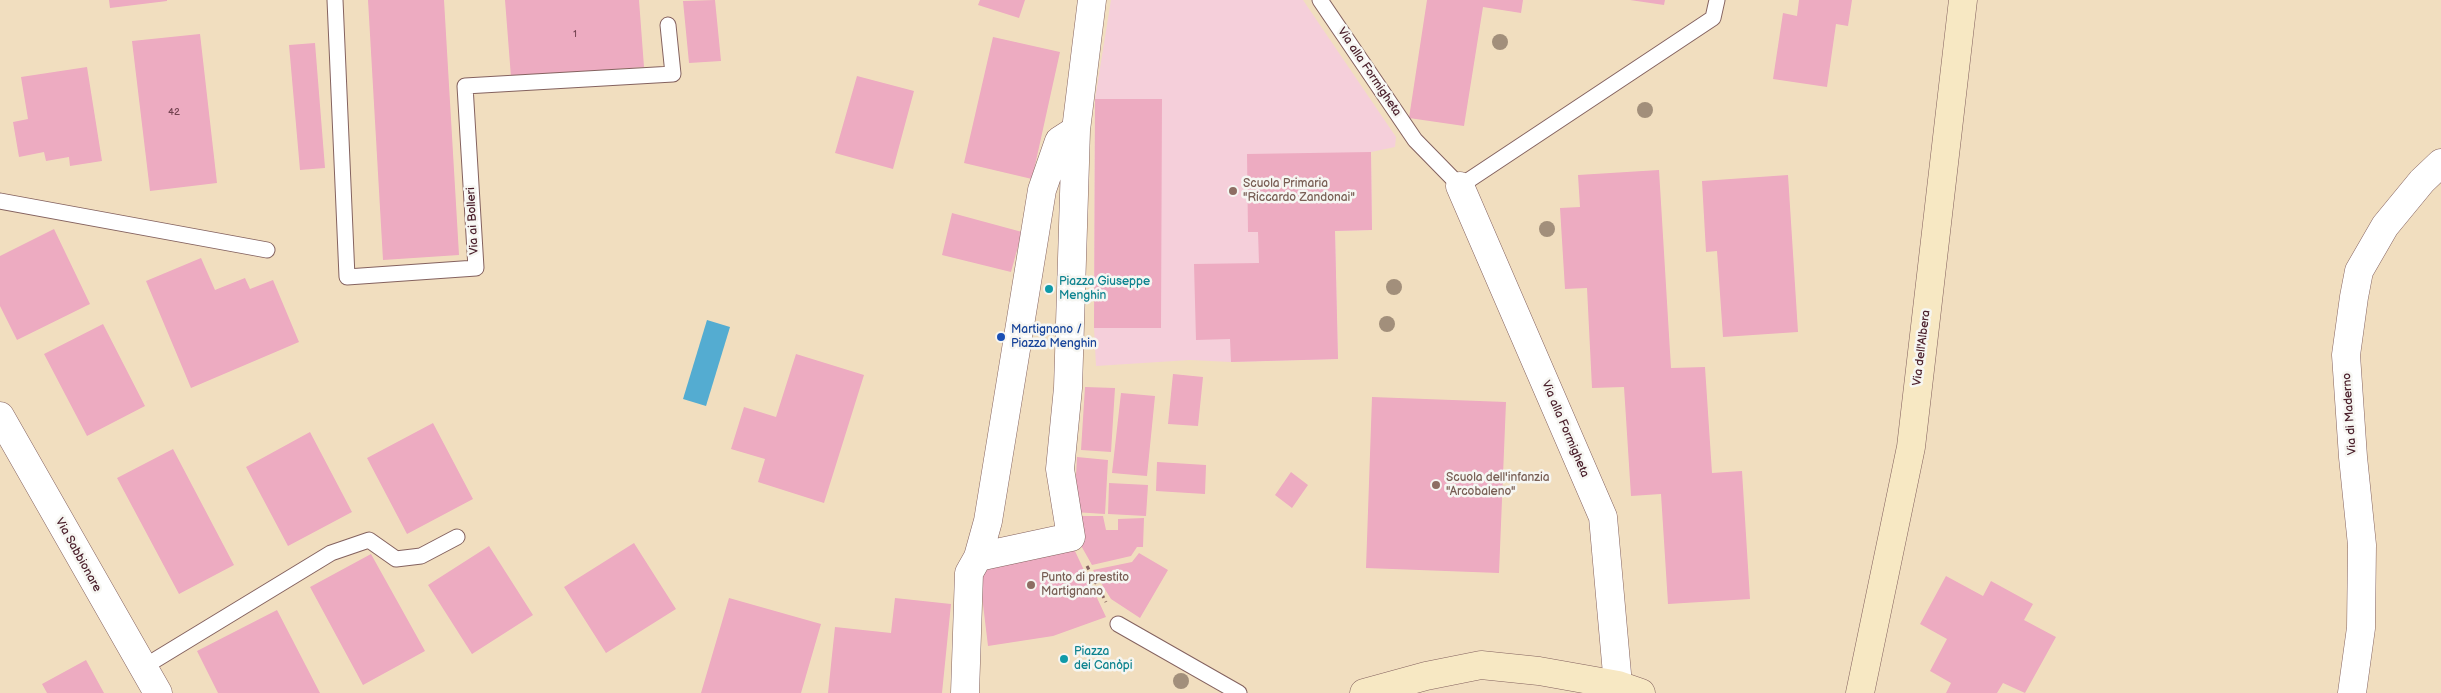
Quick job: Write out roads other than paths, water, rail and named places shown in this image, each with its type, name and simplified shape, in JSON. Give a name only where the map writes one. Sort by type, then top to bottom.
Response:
[{"type":"street","points":[[978,556],[1071,537],[1060,469],[1068,388],[1076,130],[1092,0]]},
{"type":"street","name":"Via dell'Albera","points":[[1860,693],[1911,447],[1963,0]]},
{"type":"street","points":[[965,693],[969,573],[978,556],[988,521],[1042,190],[1060,141],[1076,130]]},
{"type":"street","name":"Via di Maderno","points":[[2352,693],[2361,628],[2362,545],[2353,457],[2346,355],[2354,297],[2359,271],[2385,226],[2422,181],[2441,163]]},
{"type":"street","name":"Via alla Formigheta","points":[[1364,693],[1426,676],[1481,665],[1539,671],[1629,689],[1603,516],[1460,186]]},
{"type":"street","name":"Via Sabbionare","points":[[0,416],[142,668],[158,693]]},
{"type":"lane","name":"Via ai Bolleri","points":[[335,0],[347,276],[476,268],[465,86],[673,74],[668,25]]},
{"type":"lane","name":"Via alla Formigheta","points":[[1320,0],[1415,140],[1460,186]]},
{"type":"lane","points":[[1460,186],[1713,18],[1717,0]]},
{"type":"lane","points":[[0,201],[267,250]]},
{"type":"lane","points":[[142,668],[331,553],[369,540],[396,559],[421,556],[457,537]]},
{"type":"lane","points":[[1118,624],[1239,693]]},
{"type":"water","points":[[707,320],[730,327],[706,406],[683,399]]},
{"type":"place","name":"Scuola Primaria \"Riccardo Zandonai\"","points":[[1233,191]]},
{"type":"place","name":"Piazza Giuseppe Menghin","points":[[1049,289]]},
{"type":"place","name":"Martignano / Piazza Menghin","points":[[1001,337]]},
{"type":"place","name":"Scuola dell'infanzia \"Arcobaleno\"","points":[[1436,485]]},
{"type":"place","name":"Punto di prestito Martignano","points":[[1031,585]]},
{"type":"place","name":"Piazza dei Canòpi","points":[[1064,659]]}]
